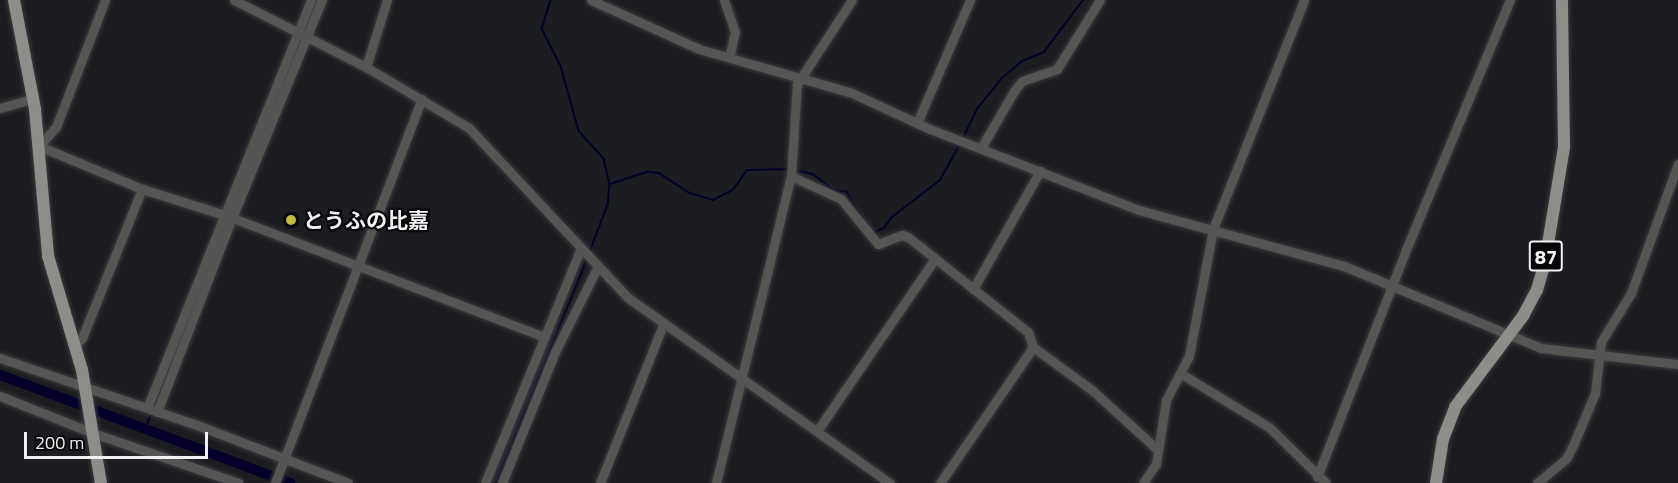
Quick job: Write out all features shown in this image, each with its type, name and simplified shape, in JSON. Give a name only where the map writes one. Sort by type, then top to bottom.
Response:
[{"type":"main road","points":[[14,0],[34,98],[48,256],[75,345],[86,394],[100,482]]},
{"type":"main road","name":"87","points":[[1436,483],[1443,439],[1455,407],[1510,335],[1537,290],[1562,165],[1562,0]]},
{"type":"street","points":[[105,0],[56,127],[39,146],[142,189],[228,216],[544,338]]},
{"type":"street","points":[[234,0],[366,67],[469,128],[627,297],[663,325],[890,483]]},
{"type":"street","points":[[157,412],[228,216],[311,0]]},
{"type":"street","points":[[147,408],[228,216],[308,38],[322,0]]},
{"type":"street","points":[[366,67],[387,0]]},
{"type":"street","points":[[591,0],[699,49],[801,75],[1139,210],[1317,257],[1541,348],[1596,357],[1678,364]]},
{"type":"street","points":[[724,0],[735,32],[729,57]]},
{"type":"street","points":[[716,483],[791,176],[797,84],[852,0]]},
{"type":"street","points":[[917,123],[970,0]]},
{"type":"street","points":[[981,148],[1022,81],[1057,69],[1100,0]]},
{"type":"street","points":[[1143,483],[1156,464],[1161,417],[1189,357],[1213,229],[1304,0]]},
{"type":"street","points":[[1180,373],[1270,428],[1322,480],[1392,286],[1510,0]]},
{"type":"street","points":[[0,108],[34,98]]},
{"type":"street","points":[[275,483],[422,99]]},
{"type":"street","points":[[1537,483],[1566,459],[1574,443],[1595,393],[1596,357],[1609,327],[1631,293],[1677,167]]},
{"type":"street","points":[[973,289],[1040,171]]},
{"type":"street","points":[[791,176],[841,199],[878,244],[902,235],[1028,332],[1033,347],[1092,390],[1158,450]]},
{"type":"street","points":[[75,345],[82,338],[142,189]]},
{"type":"street","points":[[485,483],[581,248]]},
{"type":"street","points":[[817,432],[934,260]]},
{"type":"street","points":[[502,483],[555,352],[598,266]]},
{"type":"street","points":[[600,483],[663,325]]},
{"type":"street","points":[[940,483],[1033,347]]},
{"type":"street","points":[[0,358],[86,394],[147,408],[348,483]]},
{"type":"street","points":[[0,396],[239,483]]},
{"type":"waterway","points":[[303,32],[317,0]]},
{"type":"waterway","points":[[551,0],[542,29],[561,66],[579,131],[604,159],[610,184],[608,205],[590,252]]},
{"type":"waterway","points":[[963,138],[977,109],[1002,78],[1022,61],[1044,52],[1083,0]]},
{"type":"waterway","points":[[294,55],[300,40]]},
{"type":"waterway","points":[[274,105],[284,78]]},
{"type":"waterway","points":[[873,233],[884,228],[892,217],[940,180],[959,146]]},
{"type":"waterway","points":[[610,184],[648,172],[659,173],[690,193],[713,200],[733,190],[747,170],[788,169]]},
{"type":"waterway","points":[[795,170],[813,174],[834,190],[847,192],[862,218]]},
{"type":"waterway","points":[[496,483],[587,259]]},
{"type":"waterway","points":[[154,406],[173,357]]},
{"type":"waterway","points":[[0,375],[291,483]]},
{"type":"waterway","points":[[146,427],[151,414]]},
{"type":"place","name":"とうふの比嘉","points":[[291,220]]}]
